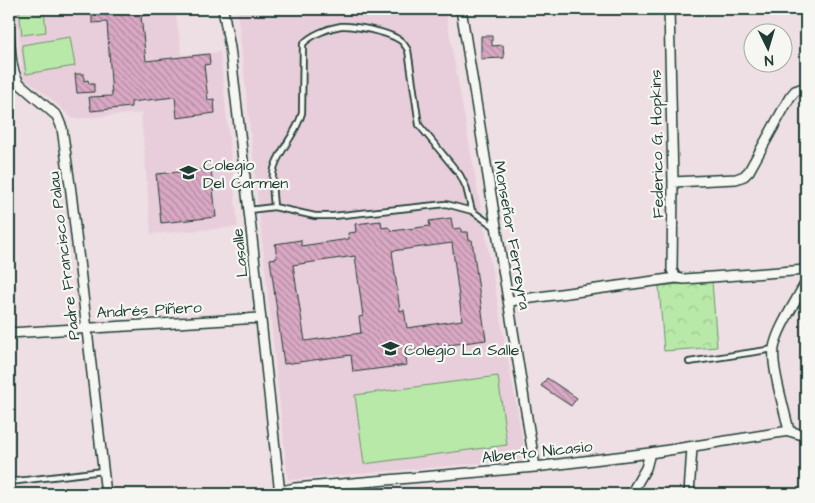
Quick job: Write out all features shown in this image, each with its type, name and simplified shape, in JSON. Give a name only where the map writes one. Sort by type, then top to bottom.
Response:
[{"type":"street","name":"Lasalle","points":[[223,9],[230,48],[280,493]]},
{"type":"street","name":"Monseñor Ferreyra","points":[[461,9],[510,301],[535,467]]},
{"type":"street","name":"Federico G. Hopkins","points":[[669,9],[673,182],[672,270],[676,278]]},
{"type":"street","name":"Padre Francisco Palau","points":[[9,34],[13,70],[16,79],[57,116],[62,128],[106,494]]},
{"type":"street","points":[[673,182],[736,179],[744,176],[749,171],[790,97],[795,91],[806,88]]},
{"type":"street","points":[[510,301],[676,278],[806,270]]},
{"type":"street","points":[[789,432],[774,362],[774,349],[776,339],[806,282]]},
{"type":"street","name":"Andrés Piñero","points":[[9,333],[260,318]]},
{"type":"street","name":"Alberto Nicasio","points":[[269,494],[295,488],[535,467],[650,454],[789,432],[806,436]]},
{"type":"street","points":[[689,494],[692,447]]},
{"type":"street","points":[[632,494],[646,468],[650,454]]},
{"type":"lane","points":[[274,207],[272,176],[276,163],[300,122],[302,113],[302,44],[315,34],[339,26],[347,26],[378,32],[397,38],[404,44],[408,50],[419,125],[460,175],[466,187],[472,211]]},
{"type":"lane","points":[[249,210],[274,207],[315,216],[333,216],[446,204],[472,211],[498,228]]},
{"type":"lane","points":[[689,362],[774,349]]},
{"type":"lane","points":[[9,482],[103,471]]},
{"type":"shaded area","name":"Colegio Del Carmen","points":[[16,9],[175,9],[182,55],[220,52],[238,227],[151,234],[141,113],[73,119],[23,77]]},
{"type":"shaded area","name":"Colegio La Salle","points":[[237,9],[445,9],[526,459],[288,480]]},
{"type":"green space","points":[[19,9],[44,9],[46,32],[22,35]]},
{"type":"green space","points":[[70,37],[75,66],[26,74],[22,45]]},
{"type":"green space","points":[[712,281],[717,347],[664,351],[659,286]]},
{"type":"green space","points":[[498,376],[507,445],[364,464],[355,395]]},
{"type":"building","points":[[92,9],[159,9],[159,14],[141,16],[146,61],[209,54],[210,64],[204,65],[208,100],[214,99],[215,113],[177,118],[175,97],[131,102],[131,107],[91,111],[89,97],[112,96],[107,22],[92,23]]},
{"type":"building","points":[[481,36],[492,36],[492,46],[503,45],[504,58],[481,59]]},
{"type":"building","points":[[75,74],[84,74],[84,81],[88,80],[89,84],[94,84],[94,92],[77,93]]},
{"type":"building","points":[[211,169],[216,217],[161,223],[156,174]]},
{"type":"building","name":"Colegio La Salle","points":[[451,218],[453,229],[461,228],[461,232],[468,232],[469,240],[472,240],[486,340],[405,351],[407,365],[353,372],[351,355],[284,364],[270,259],[277,258],[275,244],[301,240],[301,246],[349,239],[348,233],[356,232],[355,224],[381,221],[382,228],[388,227],[392,231],[430,226],[429,221]],"holes":[[[452,243],[462,320],[407,328],[404,310],[400,311],[392,251]],[[355,256],[363,316],[359,317],[361,333],[305,341],[293,265]]]},
{"type":"building","points":[[547,378],[577,398],[571,406],[541,386]]},
{"type":"place","name":"Colegio Del Carmen","points":[[189,173]]},
{"type":"place","name":"Colegio La Salle","points":[[390,349]]}]
